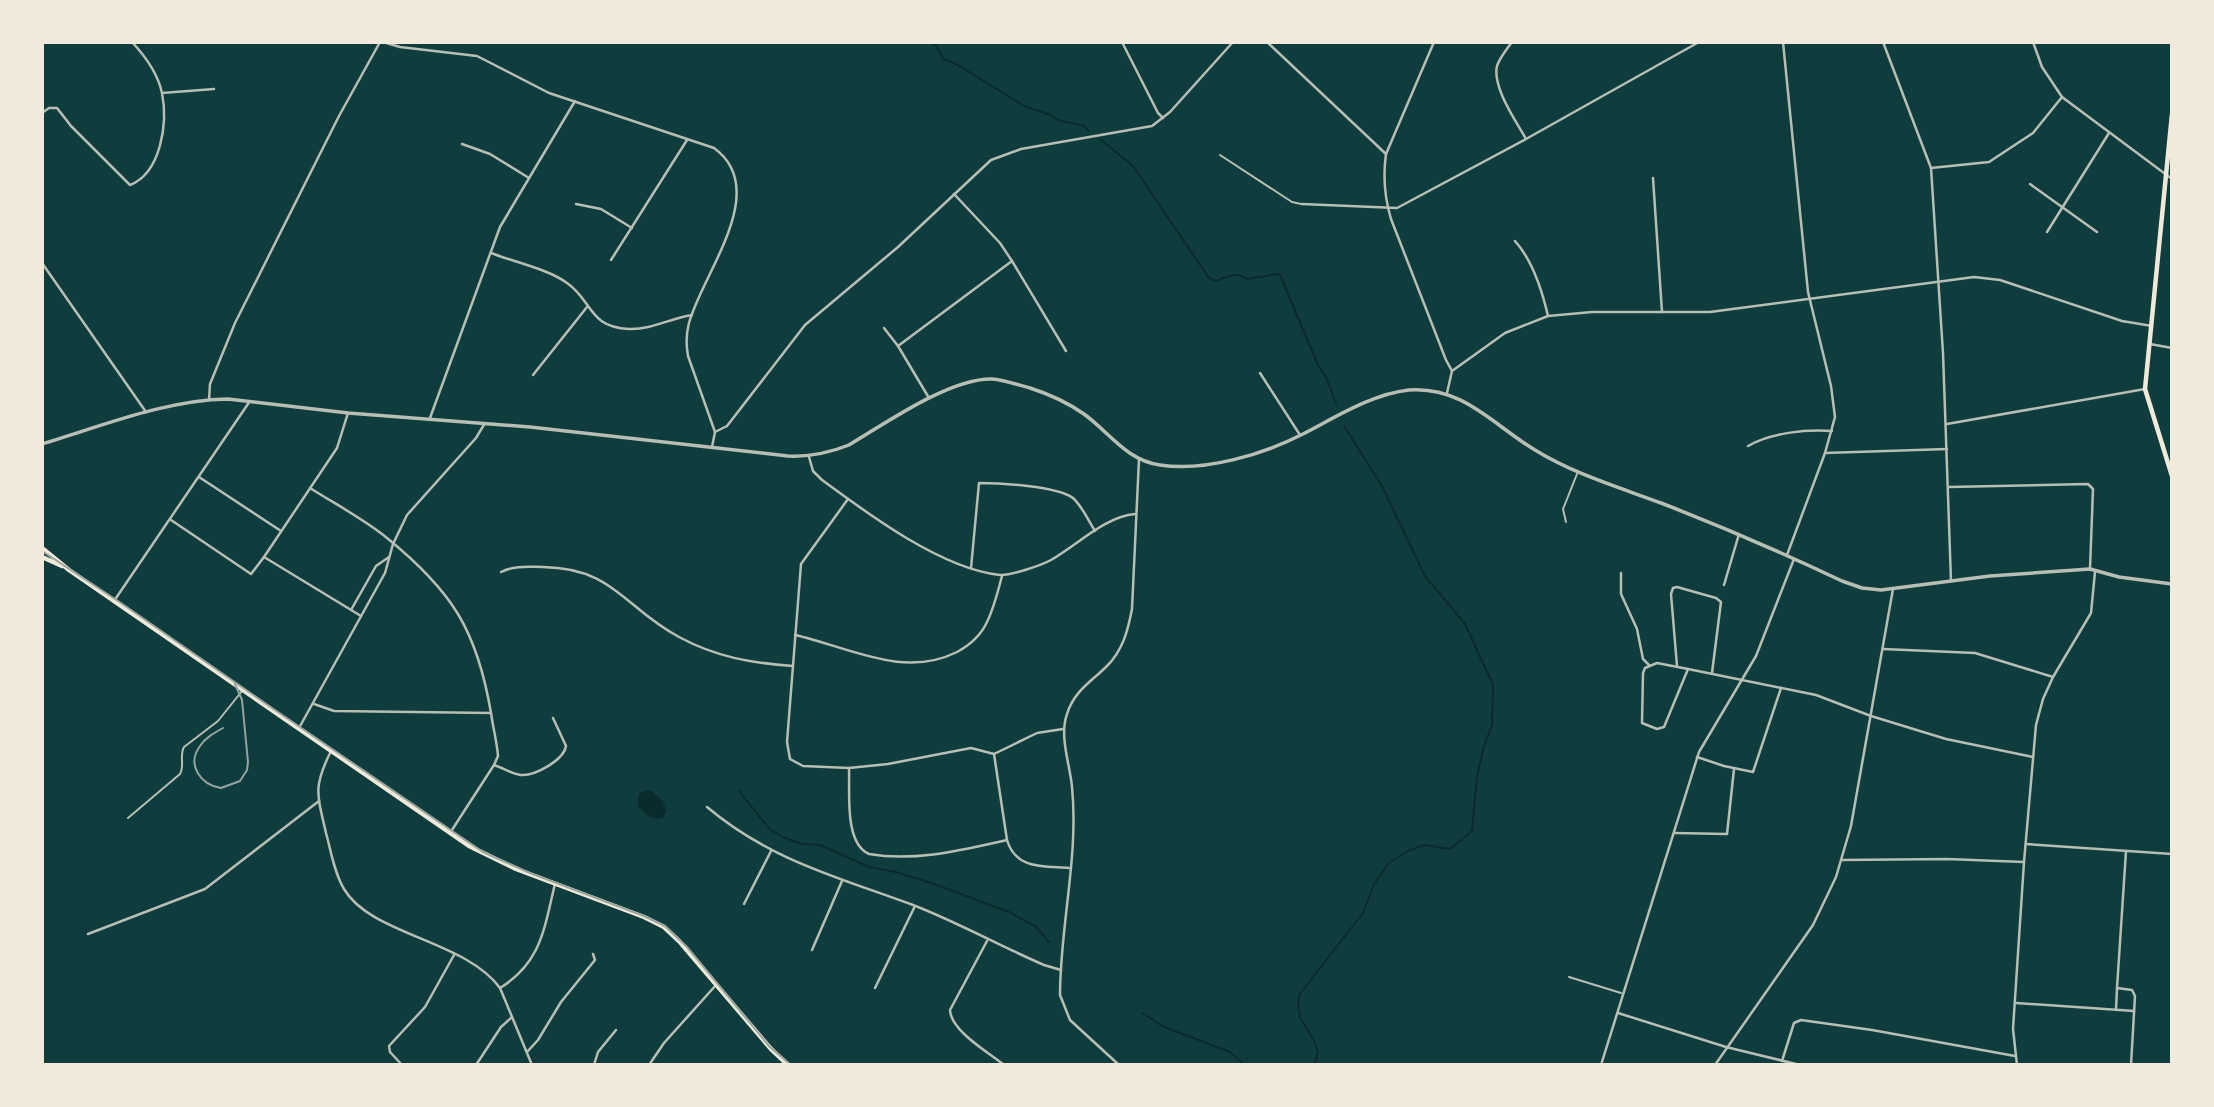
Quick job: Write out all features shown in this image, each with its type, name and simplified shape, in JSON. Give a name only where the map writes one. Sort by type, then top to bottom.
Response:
[{"type":"main road","points":[[2172,114],[2145,389],[2172,476]]},
{"type":"main road","points":[[42,548],[69,570],[450,834],[486,856],[664,927],[788,1065]]},
{"type":"main road","points":[[42,556],[69,570]]},
{"type":"street","points":[[42,113],[48,108],[57,108],[71,126],[130,185],[139,181],[159,146],[163,113],[162,93],[150,65],[132,42]]},
{"type":"street","points":[[209,400],[210,384],[235,323],[297,199],[381,42],[400,47],[477,56],[549,93],[713,148],[724,155],[735,176],[732,223],[692,315],[686,344],[715,432],[712,447]]},
{"type":"street","points":[[1122,42],[1163,118]]},
{"type":"street","points":[[715,432],[727,426],[805,325],[898,247],[991,160],[1006,153],[1080,137],[1152,126],[1163,118],[1233,42]]},
{"type":"street","points":[[1267,42],[1386,154]]},
{"type":"street","points":[[1427,42],[1433,44],[1386,154],[1388,208],[1452,371],[1447,393]]},
{"type":"street","points":[[1512,42],[1498,64],[1496,76],[1500,90],[1526,139]]},
{"type":"street","points":[[1302,204],[1397,208],[1699,42]]},
{"type":"street","points":[[1783,42],[1808,292],[1832,392],[1835,417],[1825,453],[1787,555]]},
{"type":"street","points":[[1883,42],[1931,168],[1947,424],[1951,581]]},
{"type":"street","points":[[2033,42],[2042,67],[2062,97],[2172,179]]},
{"type":"street","points":[[162,93],[214,89]]},
{"type":"street","points":[[1931,168],[1989,162],[2033,133],[2062,97]]},
{"type":"street","points":[[429,419],[500,228],[575,101]]},
{"type":"street","points":[[2046,232],[2109,133]]},
{"type":"street","points":[[611,260],[687,140]]},
{"type":"street","points":[[462,145],[490,154],[529,178]]},
{"type":"street","points":[[1653,178],[1662,313]]},
{"type":"street","points":[[2030,184],[2097,232]]},
{"type":"street","points":[[954,194],[1000,243],[1066,351]]},
{"type":"street","points":[[576,204],[601,209],[632,228]]},
{"type":"street","points":[[1515,241],[1525,251],[1544,294],[1548,316]]},
{"type":"street","points":[[491,253],[569,284],[604,324],[630,329],[656,326],[681,316],[692,315]]},
{"type":"street","points":[[898,346],[1012,261]]},
{"type":"street","points":[[42,263],[146,412]]},
{"type":"street","points":[[1452,371],[1505,333],[1548,316],[1592,312],[1710,312],[1974,277],[1995,279],[2122,321],[2152,326]]},
{"type":"street","points":[[533,375],[587,307]]},
{"type":"street","points":[[884,328],[930,399]]},
{"type":"street","points":[[2150,344],[2172,348]]},
{"type":"street","points":[[1260,373],[1300,435]]},
{"type":"street","points":[[42,444],[146,412],[209,400],[250,401],[348,413],[485,423],[809,456],[849,445],[956,386],[991,379],[1046,393],[1067,404],[1084,414],[1128,453],[1139,459],[1161,465],[1191,467],[1253,455],[1369,401],[1394,393],[1419,390],[1447,393],[1474,406],[1524,443],[1577,473],[1740,534],[1850,584],[1873,590],[1990,576],[2093,571],[2172,584]]},
{"type":"street","points":[[1947,424],[2145,389]]},
{"type":"street","points":[[114,601],[250,401]]},
{"type":"street","points":[[170,519],[251,574],[337,448],[348,413]]},
{"type":"street","points":[[299,728],[385,573],[393,544],[407,515],[476,438],[485,423]]},
{"type":"street","points":[[1748,446],[1759,439],[1818,430],[1832,431]]},
{"type":"street","points":[[1825,453],[1947,449]]},
{"type":"street","points":[[809,456],[817,475],[848,499],[929,551],[971,568],[1002,576],[1049,561],[1119,517],[1135,514]]},
{"type":"street","points":[[1119,1065],[1070,1020],[1062,1004],[1073,798],[1063,729],[1074,697],[1108,665],[1121,648],[1127,633],[1132,609],[1139,459]]},
{"type":"street","points":[[198,477],[281,531]]},
{"type":"street","points":[[971,568],[979,483],[1005,483],[1065,494],[1075,500],[1095,531]]},
{"type":"street","points":[[1948,486],[2086,483],[2093,489],[2091,613],[2053,677],[2038,714],[2014,1003],[2012,1037],[2017,1065]]},
{"type":"street","points":[[310,488],[386,537],[436,584],[461,618],[482,667],[498,752],[494,765],[450,834]]},
{"type":"street","points":[[848,499],[801,564],[787,748],[790,759],[803,766],[849,768],[888,764],[971,748],[994,754],[1037,733],[1063,729]]},
{"type":"street","points":[[1724,585],[1740,534]]},
{"type":"street","points":[[264,557],[361,616]]},
{"type":"street","points":[[351,610],[376,566],[391,557]]},
{"type":"street","points":[[1601,1065],[1697,757],[1759,649],[1794,559]]},
{"type":"street","points":[[501,572],[516,567],[556,567],[582,572],[604,580],[664,629],[706,650],[738,660],[793,667]]},
{"type":"street","points":[[1621,573],[1622,594],[1637,629],[1643,659],[1649,665]]},
{"type":"street","points":[[795,635],[895,663],[936,660],[962,649],[981,632],[992,610],[1002,576]]},
{"type":"street","points":[[1676,666],[1671,594],[1675,587],[1716,598],[1721,602],[1712,674]]},
{"type":"street","points":[[1715,1065],[1813,925],[1827,899],[1842,860],[1851,826],[1893,589]]},
{"type":"street","points":[[1883,649],[1975,653],[2053,677]]},
{"type":"street","points":[[1688,669],[1664,727],[1659,730],[1641,721],[1643,672],[1649,665],[1661,663],[1822,696],[1871,716],[1956,741],[2033,757]]},
{"type":"street","points":[[1697,757],[1752,772],[1781,688]]},
{"type":"street","points":[[313,703],[334,711],[491,713]]},
{"type":"street","points":[[494,765],[516,774],[529,774],[562,756],[566,746],[553,718]]},
{"type":"street","points":[[331,751],[318,780],[318,801],[337,872],[350,897],[371,915],[455,954],[480,969],[500,988],[532,1065]]},
{"type":"street","points":[[994,754],[1007,840],[1012,852],[1022,862],[1069,868]]},
{"type":"street","points":[[849,768],[852,832],[863,852],[874,855],[926,855],[949,853],[1007,840]]},
{"type":"street","points":[[1673,833],[1727,834],[1734,769]]},
{"type":"street","points":[[88,934],[205,889],[318,801]]},
{"type":"street","points":[[707,807],[730,826],[771,851],[842,881],[915,906],[1044,965],[1062,970]]},
{"type":"street","points":[[2026,844],[2172,854]]},
{"type":"street","points":[[744,904],[771,851]]},
{"type":"street","points":[[2115,1010],[2126,851]]},
{"type":"street","points":[[1842,860],[1959,859],[2024,862]]},
{"type":"street","points":[[812,950],[842,881]]},
{"type":"street","points":[[500,988],[527,965],[537,951],[555,884]]},
{"type":"street","points":[[875,988],[915,906]]},
{"type":"street","points":[[988,940],[950,1010],[950,1016],[955,1026],[1004,1065]]},
{"type":"street","points":[[402,1065],[390,1052],[389,1046],[425,1007],[455,954]]},
{"type":"street","points":[[527,1052],[538,1040],[561,1002],[595,960],[593,954]]},
{"type":"street","points":[[649,1065],[664,1043],[716,985]]},
{"type":"street","points":[[2117,988],[2134,992],[2131,1065]]},
{"type":"street","points":[[2014,1003],[2134,1011]]},
{"type":"street","points":[[1617,1013],[1726,1047],[1800,1065]]},
{"type":"street","points":[[476,1065],[501,1027],[512,1017]]},
{"type":"street","points":[[1782,1061],[1794,1023],[1801,1020],[2015,1056]]},
{"type":"street","points":[[594,1065],[598,1052],[616,1030]]},
{"type":"street","points":[[1772,1065],[1773,1059]]},
{"type":"lane","points":[[1220,155],[1292,202],[1302,204]]},
{"type":"lane","points":[[1566,522],[1563,509],[1577,473]]},
{"type":"lane","points":[[128,818],[180,774],[183,767],[181,750],[218,721],[243,690]]},
{"type":"lane","points":[[1569,977],[1623,994]]},
{"type":"water","points":[[646,790],[652,791],[663,801],[666,811],[663,818],[649,816],[638,806],[639,794]]},
{"type":"waterway","points":[[929,42],[936,45],[943,59],[956,64],[1026,107],[1058,120],[1084,126],[1089,131]]},
{"type":"waterway","points":[[1100,139],[1133,166],[1209,278],[1216,281],[1232,275],[1247,279],[1280,275],[1336,403]]},
{"type":"waterway","points":[[1314,1065],[1318,1052],[1300,1017],[1299,995],[1363,913],[1374,884],[1389,863],[1424,845],[1450,849],[1472,831],[1477,776],[1492,725],[1493,685],[1465,624],[1425,576],[1382,486],[1344,426]]},
{"type":"waterway","points":[[739,791],[771,830],[785,838],[802,844],[820,845],[869,867],[931,883],[1009,912],[1035,926],[1049,942]]},
{"type":"waterway","points":[[1143,1013],[1162,1026],[1230,1052],[1245,1065]]},
{"type":"tram line","points":[[42,551],[483,852],[665,926],[687,947],[770,1047],[791,1065]]},
{"type":"tram line","points":[[223,728],[202,743],[195,760],[195,767],[202,778],[221,788],[240,781],[247,770],[242,700],[235,684]]}]
